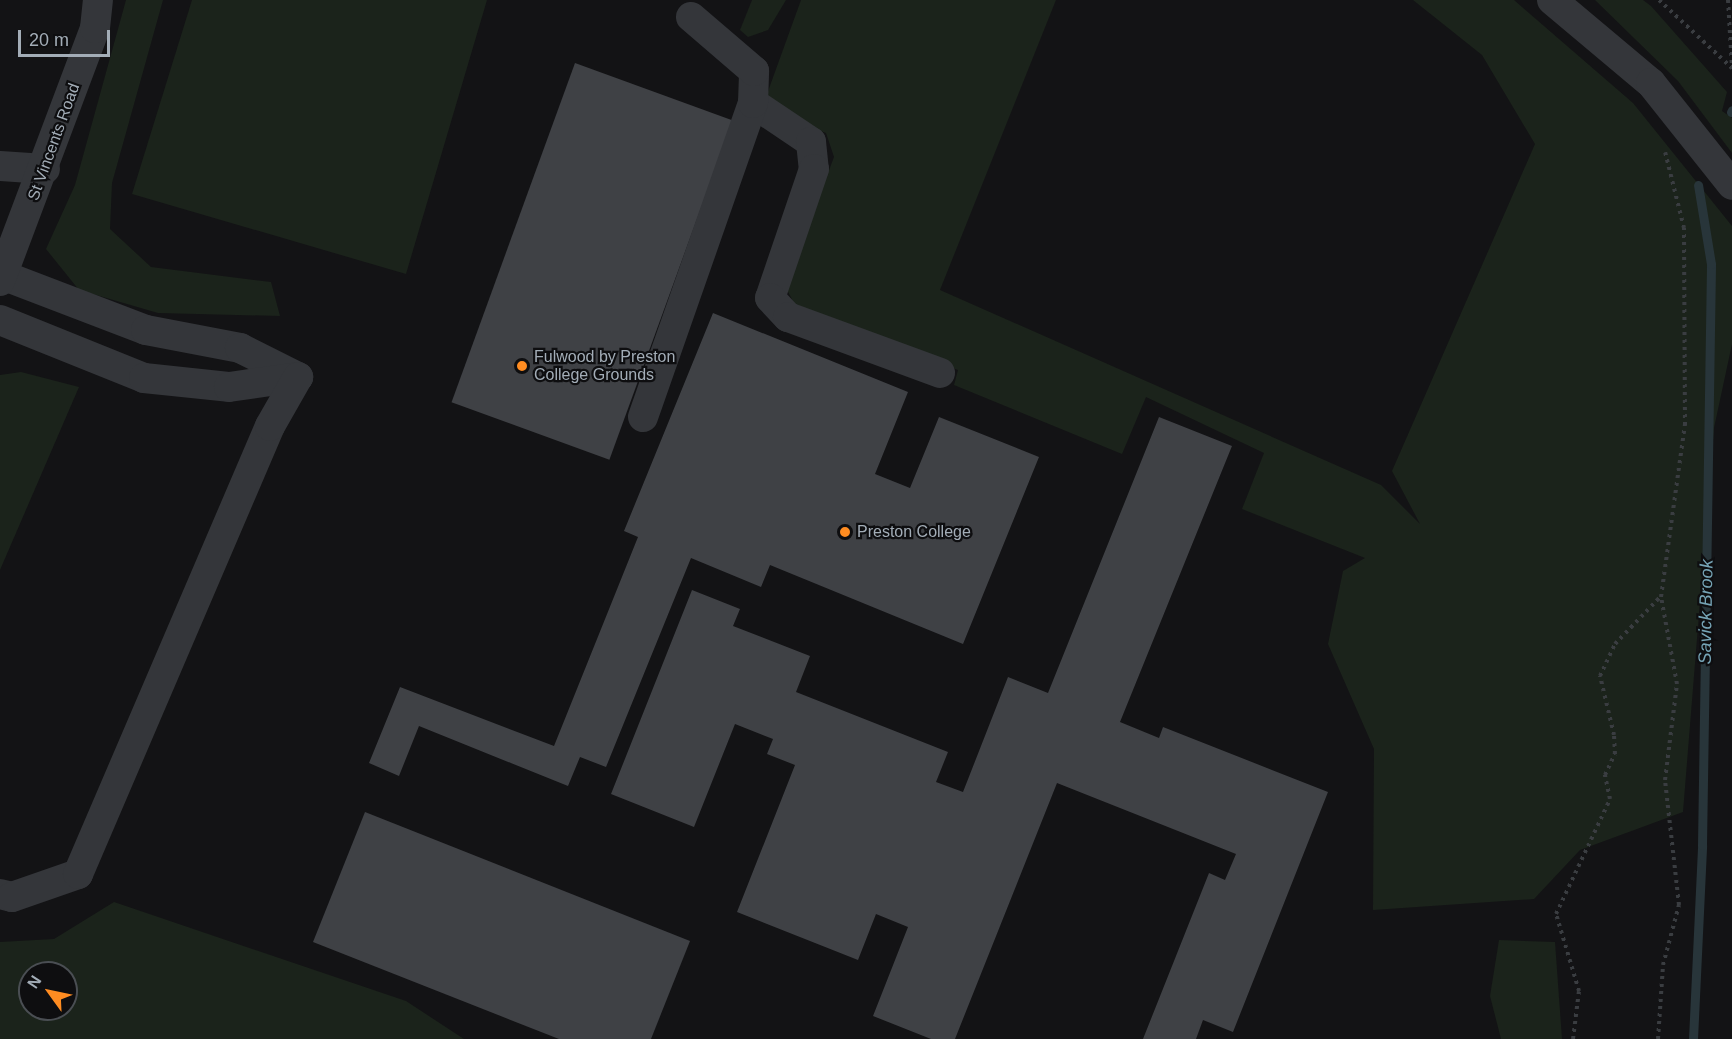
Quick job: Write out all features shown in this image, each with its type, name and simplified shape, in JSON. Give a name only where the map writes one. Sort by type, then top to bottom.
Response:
[{"type":"street","name":"St Vincents Road","points":[[1,278],[45,169],[95,28],[98,0]]},
{"type":"street","points":[[1552,0],[1651,83],[1732,185]]},
{"type":"street","points":[[643,417],[753,103],[754,71],[691,17]]},
{"type":"street","points":[[753,103],[811,142],[814,169],[770,298],[788,317],[940,373]]},
{"type":"street","points":[[0,166],[45,169]]},
{"type":"street","points":[[1,278],[146,330],[240,348],[297,378]]},
{"type":"street","points":[[0,320],[144,378],[229,387],[297,378]]},
{"type":"street","points":[[0,894],[12,897],[78,874],[270,426],[297,378]]},
{"type":"path","points":[[1659,0],[1732,67]]},
{"type":"path","points":[[1728,0],[1732,67]]},
{"type":"path","points":[[1658,1039],[1663,965],[1679,905],[1665,780],[1677,684],[1661,597],[1685,425],[1684,228],[1664,147]]},
{"type":"path","points":[[1573,1039],[1580,991],[1556,914],[1610,799],[1605,775],[1615,754],[1614,735],[1600,676],[1615,644],[1661,597]]},
{"type":"shaded area","points":[[126,0],[163,0],[112,183],[110,229],[151,267],[271,282],[280,316],[158,313],[79,290],[46,249],[75,185]]},
{"type":"shaded area","points":[[192,0],[487,0],[406,274],[132,194]]},
{"type":"shaded area","points":[[752,0],[786,0],[768,30],[748,37],[740,30]]},
{"type":"shaded area","points":[[801,0],[1056,0],[940,290],[1381,485],[1420,524],[1392,471],[1535,144],[1482,55],[1413,0],[1514,0],[1633,103],[1732,226],[1732,344],[1714,428],[1683,812],[1580,850],[1534,899],[1373,910],[1374,749],[1328,644],[1343,571],[1365,558],[1242,509],[1264,453],[1146,397],[1122,454],[954,385],[958,370],[798,311],[785,286],[834,157],[826,133],[778,115],[767,94]]},
{"type":"shaded area","points":[[1595,0],[1643,0],[1651,6],[1727,92],[1722,111],[1732,118],[1732,153],[1678,81]]},
{"type":"shaded area","points":[[21,372],[79,387],[0,570],[0,375]]},
{"type":"shaded area","points":[[114,902],[406,1001],[464,1039],[0,1039],[0,942],[54,939]]},
{"type":"shaded area","points":[[1499,940],[1555,942],[1562,1039],[1501,1039],[1490,996]]},
{"type":"building","points":[[575,63],[733,120],[609,460],[452,402]]},
{"type":"building","name":"Preston College","points":[[713,313],[908,392],[875,474],[910,488],[939,417],[1039,457],[963,644],[770,565],[761,587],[691,558],[606,767],[580,757],[568,786],[419,726],[399,776],[369,763],[400,687],[554,746],[638,537],[624,531]]},
{"type":"building","points":[[1159,417],[1232,446],[1120,722],[1159,738],[1163,727],[1328,792],[1233,1032],[1203,1020],[1196,1039],[1143,1039],[1209,873],[1225,880],[1236,854],[1057,783],[955,1039],[931,1039],[873,1016],[908,927],[876,914],[858,960],[737,912],[795,765],[767,754],[773,739],[735,724],[694,827],[611,794],[692,590],[740,609],[733,626],[810,656],[796,692],[948,752],[936,782],[963,792],[1008,677],[1048,693]]},
{"type":"building","points":[[365,812],[690,941],[651,1039],[559,1039],[313,942]]},
{"type":"waterway","name":"Savick Brook","points":[[1693,1039],[1702,845],[1711,264],[1698,185]]},
{"type":"place","name":"Fulwood by Preston College Grounds","points":[[522,366]]},
{"type":"place","name":"Preston College","points":[[845,532]]}]
